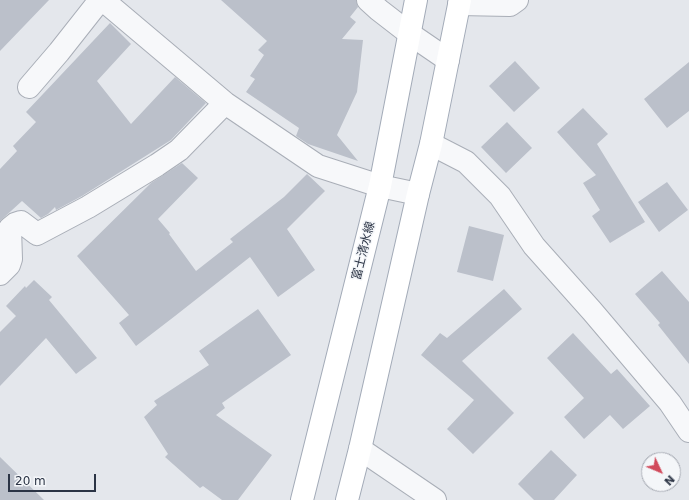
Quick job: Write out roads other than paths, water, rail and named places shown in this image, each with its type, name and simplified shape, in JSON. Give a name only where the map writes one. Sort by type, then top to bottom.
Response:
[{"type":"main road","name":"富士清水線","points":[[302,500],[380,186],[416,0]]},
{"type":"main road","points":[[347,500],[431,144],[460,2]]},
{"type":"street","points":[[29,87],[102,0],[225,103],[318,166],[380,186],[418,194]]},
{"type":"street","points":[[368,0],[378,10],[448,60]]},
{"type":"street","points":[[460,2],[510,5],[517,0]]},
{"type":"street","points":[[0,274],[11,259],[10,228],[15,224],[21,222],[37,234],[88,207],[179,150],[225,103]]},
{"type":"street","points":[[431,144],[466,162],[500,196],[534,246],[592,311],[670,403],[689,431]]},
{"type":"street","points":[[360,450],[435,500]]}]
